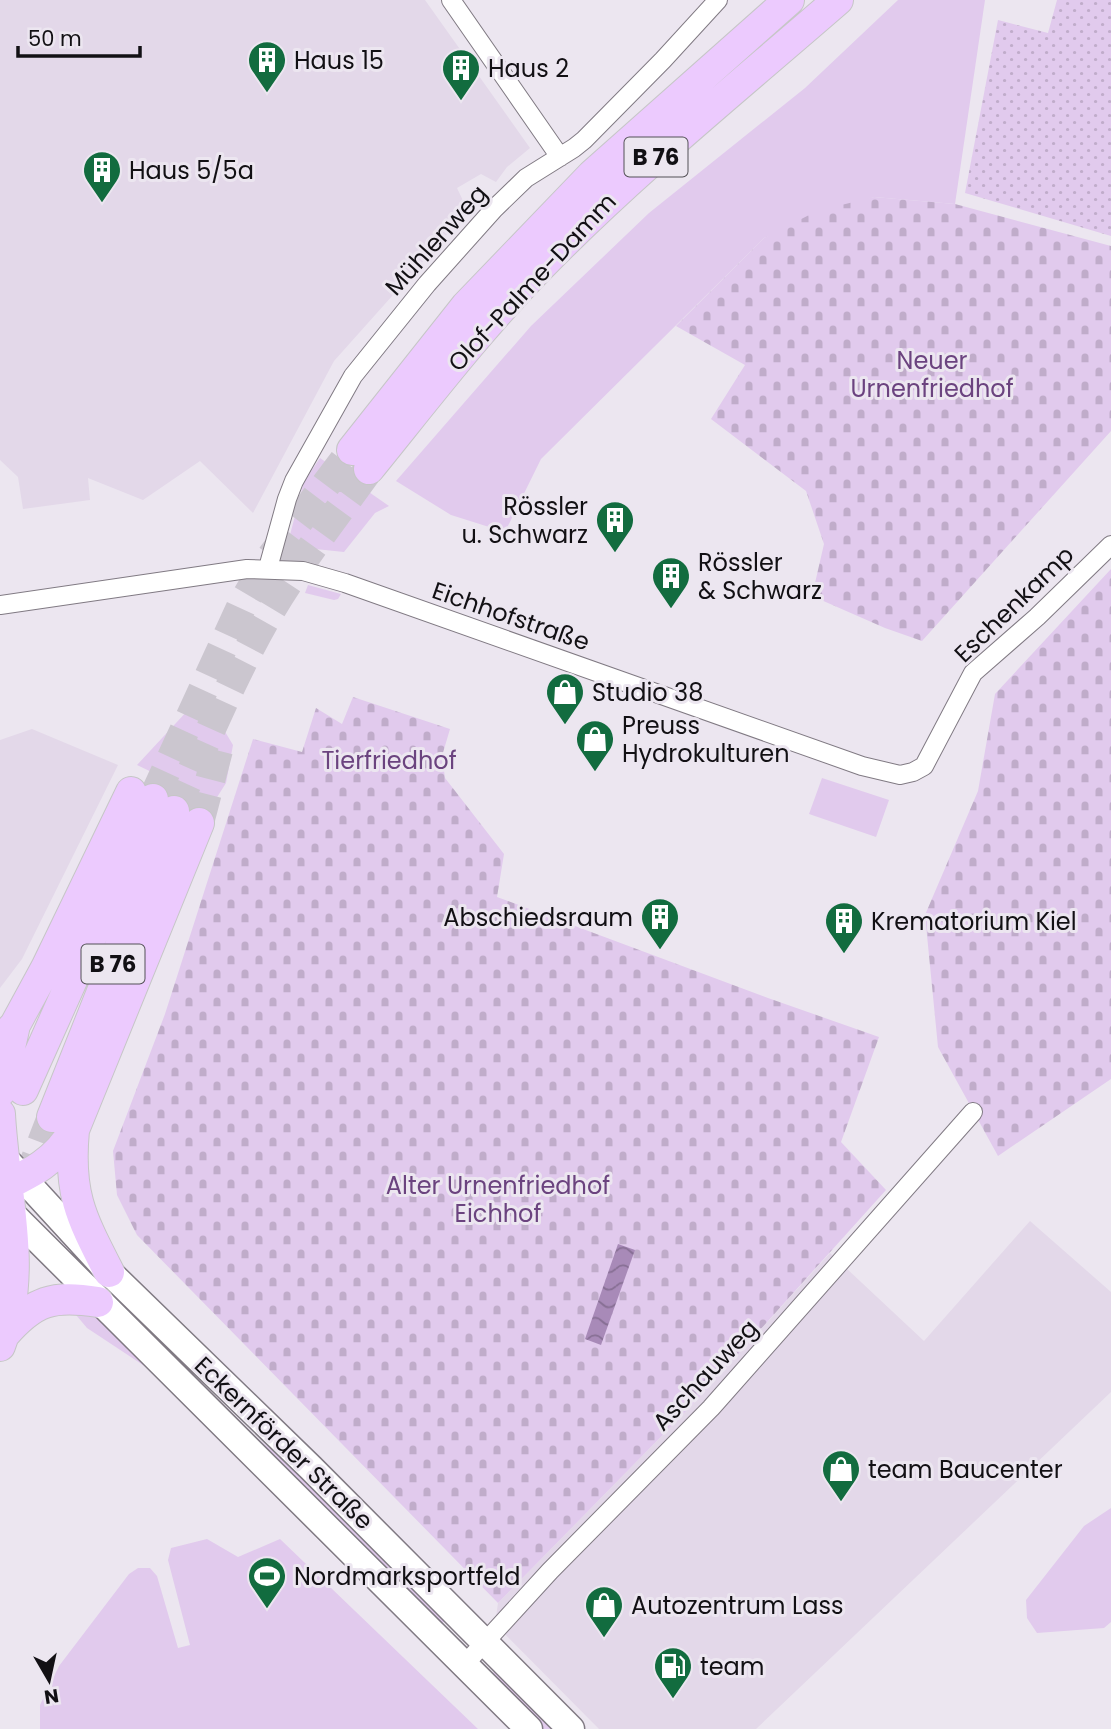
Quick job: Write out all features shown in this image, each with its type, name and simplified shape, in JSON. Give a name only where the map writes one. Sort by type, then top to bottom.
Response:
[{"type":"highway","name":"Olof-Palme-Damm","points":[[789,0],[592,175],[466,306],[360,459],[540,267],[613,194],[838,0]]},
{"type":"highway","points":[[12,1091],[7,1033],[46,968],[164,806]]},
{"type":"highway","name":"B 76","points":[[12,1091],[164,806]]},
{"type":"highway","name":"B 76","points":[[63,1123],[164,806]]},
{"type":"highway","points":[[0,1114],[15,1262],[13,1291],[2,1341]]},
{"type":"highway","points":[[6,1182],[58,1154],[63,1123]]},
{"type":"highway","points":[[63,1123],[75,1197],[109,1272]]},
{"type":"highway","points":[[2,1341],[20,1317],[37,1305],[60,1299],[98,1302]]},
{"type":"main road","name":"Eckernförder Straße","points":[[6,1182],[109,1272],[311,1468],[571,1729]]},
{"type":"main road","name":"Eckernförder Straße","points":[[6,1182],[98,1302],[529,1729]]},
{"type":"street","points":[[451,0],[560,157]]},
{"type":"street","name":"Mühlenweg","points":[[268,568],[294,481],[353,376],[427,284],[494,209],[526,178],[584,140],[718,0]]},
{"type":"street","name":"Eschenkamp","points":[[955,703],[973,674],[1037,617],[1111,544]]},
{"type":"street","name":"Eichhofstraße","points":[[0,605],[200,575],[268,568],[303,571],[345,583],[892,775],[908,774],[923,766],[934,750],[955,703]]},
{"type":"street","name":"Aschauweg","points":[[465,1664],[550,1571],[711,1408],[973,1112]]},
{"type":"shaded area","points":[[0,0],[425,0],[530,148],[507,167],[496,182],[481,174],[457,188],[468,211],[334,361],[253,513],[200,461],[143,500],[88,478],[90,500],[23,509],[18,477],[0,460]]},
{"type":"shaded area","points":[[32,729],[118,765],[22,959],[0,988],[0,740]]},
{"type":"shaded area","points":[[1030,1221],[1111,1292],[1111,1392],[756,1729],[599,1729],[495,1624],[498,1603],[695,1402],[830,1253],[924,1341]]},
{"type":"green space","points":[[898,0],[985,0],[955,204],[874,197],[764,238],[541,459],[505,532],[451,515],[396,481],[531,326],[649,213],[805,88]]},
{"type":"green space","points":[[1057,0],[1111,0],[1111,236],[965,193],[998,20],[1048,33]]},
{"type":"green space","name":"Neuer Urnenfriedhof","points":[[874,197],[955,204],[1111,246],[1111,431],[922,641],[812,596],[824,544],[806,491],[711,419],[745,365],[676,326],[764,238],[817,211]]},
{"type":"green space","points":[[320,458],[389,506],[375,513],[344,552],[287,546],[304,482]]},
{"type":"green space","points":[[1111,569],[1111,1079],[998,1156],[938,1047],[925,915],[978,791],[995,694]]},
{"type":"green space","points":[[308,585],[341,594],[334,600],[305,593]]},
{"type":"green space","name":"Alter Urnenfriedhof Eichhof","points":[[353,697],[450,729],[442,756],[445,778],[504,854],[497,897],[879,1037],[841,1142],[886,1190],[695,1402],[498,1603],[137,1235],[117,1195],[113,1151],[165,1014],[253,739],[302,752],[316,708],[342,724]]},
{"type":"green space","points":[[189,709],[215,715],[233,745],[226,783],[214,802],[137,765]]},
{"type":"green space","points":[[822,778],[889,800],[876,837],[809,814]]},
{"type":"green space","points":[[71,1309],[96,1316],[150,1367],[149,1369],[87,1328]]},
{"type":"green space","points":[[223,1411],[307,1478],[447,1619],[439,1626]]},
{"type":"green space","points":[[1111,1508],[1111,1622],[1104,1628],[1037,1633],[1027,1618],[1026,1600],[1084,1526]]},
{"type":"green space","name":"Nordmarksportfeld","points":[[207,1539],[238,1557],[280,1539],[478,1729],[40,1729],[40,1705],[59,1666],[129,1574],[138,1568],[150,1568],[157,1576],[178,1648],[190,1645],[168,1560],[171,1548]]},
{"type":"green space","points":[[498,1668],[558,1729],[543,1729],[490,1676]]},
{"type":"water","points":[[618,1244],[635,1250],[601,1345],[585,1339]]},
{"type":"tunnel","points":[[153,799],[243,603],[266,564],[352,450]]},
{"type":"tunnel","points":[[174,811],[229,689],[266,618],[369,469]]},
{"type":"tunnel","points":[[199,823],[218,750]]},
{"type":"tunnel","points":[[26,1185],[52,1117]]},
{"type":"place","name":"Haus 15","points":[[267,94]]},
{"type":"place","name":"Haus 2","points":[[461,102]]},
{"type":"place","name":"Haus 5/5a","points":[[102,204]]},
{"type":"place","name":"Rössler u. Schwarz","points":[[615,554]]},
{"type":"place","name":"Rössler & Schwarz","points":[[671,610]]},
{"type":"place","name":"Studio 38","points":[[565,726]]},
{"type":"place","name":"Preuss Hydrokulturen","points":[[595,773]]},
{"type":"place","name":"Abschiedsraum","points":[[660,951]]},
{"type":"place","name":"Krematorium Kiel","points":[[844,955]]},
{"type":"place","name":"team Baucenter","points":[[841,1503]]},
{"type":"place","name":"Nordmarksportfeld","points":[[267,1610]]},
{"type":"place","name":"Autozentrum Lass","points":[[604,1639]]},
{"type":"place","name":"team","points":[[673,1700]]},
{"type":"park label","name":"Tierfriedhof","points":[[389,760]]}]
